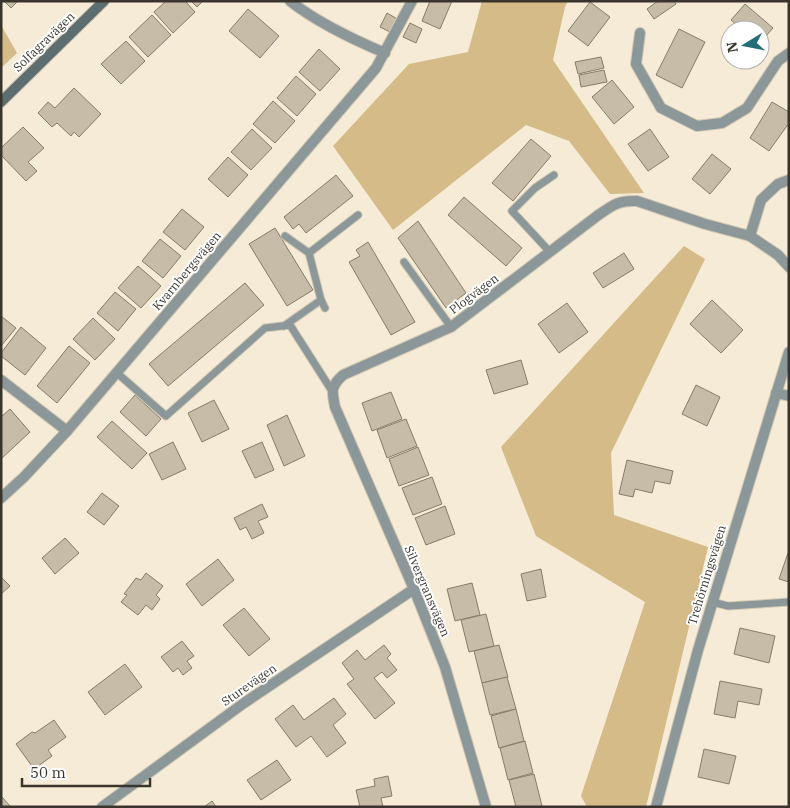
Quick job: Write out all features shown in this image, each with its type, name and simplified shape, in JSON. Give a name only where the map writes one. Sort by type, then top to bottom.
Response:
[{"type":"street","name":"Solfagravägen","points":[[1,102],[104,1]]},
{"type":"street","points":[[290,1],[323,22],[385,53],[412,1]]},
{"type":"street","points":[[640,33],[636,64],[661,108],[697,126],[722,123],[747,108],[778,61],[789,53]]},
{"type":"street","name":"Kvarnbergsvägen","points":[[1,498],[24,477],[67,431],[376,68],[385,53]]},
{"type":"street","points":[[789,180],[778,184],[761,200],[750,236],[778,254],[789,267]]},
{"type":"street","name":"Plogvägen","points":[[332,391],[334,383],[343,375],[451,327],[616,203],[625,200],[637,201],[705,224],[750,236]]},
{"type":"street","name":"Trehörningsvägen","points":[[656,807],[695,659],[789,352]]},
{"type":"street","points":[[1,380],[67,431]]},
{"type":"street","name":"Silvergransvägen","points":[[332,391],[335,407],[414,588],[445,667],[486,807]]},
{"type":"street","points":[[776,393],[789,396]]},
{"type":"street","name":"Sturevägen","points":[[102,807],[244,703],[414,588]]},
{"type":"lane","points":[[550,252],[512,211],[535,188],[554,175]]},
{"type":"lane","points":[[309,253],[358,215]]},
{"type":"lane","points":[[285,236],[309,253],[321,300],[325,308]]},
{"type":"lane","points":[[404,262],[451,327]]},
{"type":"lane","points":[[284,326],[321,300]]},
{"type":"lane","points":[[116,373],[166,416],[265,328],[290,325],[332,391]]},
{"type":"lane","points":[[712,602],[728,606],[789,602]]},
{"type":"shaded area","points":[[482,1],[568,1],[553,60],[644,193],[610,194],[569,141],[526,125],[393,230],[333,146],[409,64],[468,52]]},
{"type":"shaded area","points":[[1,25],[17,53],[1,68]]},
{"type":"shaded area","points":[[684,246],[705,259],[611,453],[614,515],[708,547],[646,807],[587,807],[581,796],[645,602],[536,536],[501,447]]},
{"type":"building","points":[[4,1],[18,1],[11,8]]},
{"type":"building","points":[[166,1],[185,1],[195,12],[173,33],[154,12]]},
{"type":"building","points":[[191,1],[203,1],[197,7]]},
{"type":"building","points":[[430,1],[452,1],[440,29],[422,21]]},
{"type":"building","points":[[658,1],[674,1],[676,4],[654,19],[647,9]]},
{"type":"building","points":[[590,2],[610,17],[588,46],[568,31]]},
{"type":"building","points":[[745,4],[764,20],[731,20]]},
{"type":"building","points":[[248,9],[279,36],[260,58],[229,31]]},
{"type":"building","points":[[387,13],[399,20],[392,33],[380,27]]},
{"type":"building","points":[[152,15],[171,35],[148,57],[129,37]]},
{"type":"building","points":[[410,23],[422,29],[416,43],[403,37]]},
{"type":"building","points":[[679,29],[705,42],[682,88],[656,75]]},
{"type":"building","points":[[126,41],[145,61],[121,84],[101,64]]},
{"type":"building","points":[[319,49],[340,69],[320,91],[299,72]]},
{"type":"building","points":[[601,57],[604,68],[578,74],[575,62]]},
{"type":"building","points":[[604,70],[607,82],[581,87],[579,75]]},
{"type":"building","points":[[296,76],[316,94],[297,116],[277,98]]},
{"type":"building","points":[[612,80],[634,107],[614,124],[592,97]]},
{"type":"building","points":[[74,88],[101,114],[79,137],[74,132],[71,136],[57,123],[52,127],[38,113],[48,102],[55,108]]},
{"type":"building","points":[[273,101],[295,121],[275,143],[253,124]]},
{"type":"building","points":[[772,102],[789,112],[789,123],[769,151],[750,138]]},
{"type":"building","points":[[23,127],[44,148],[28,162],[37,171],[26,181],[1,155],[1,148]]},
{"type":"building","points":[[252,129],[272,148],[251,170],[231,152]]},
{"type":"building","points":[[650,129],[669,157],[648,171],[628,144]]},
{"type":"building","points":[[531,139],[551,156],[513,201],[492,183]]},
{"type":"building","points":[[712,154],[731,169],[710,194],[692,179]]},
{"type":"building","points":[[228,157],[248,175],[228,197],[208,179]]},
{"type":"building","points":[[336,175],[353,196],[306,233],[299,224],[293,229],[284,217]]},
{"type":"building","points":[[464,197],[522,248],[506,266],[448,215]]},
{"type":"building","points":[[182,209],[204,227],[185,250],[163,232]]},
{"type":"building","points":[[418,221],[466,293],[446,308],[398,238]]},
{"type":"building","points":[[275,228],[313,290],[287,306],[249,244]]},
{"type":"building","points":[[160,239],[181,256],[163,278],[142,261]]},
{"type":"building","points":[[368,242],[415,322],[391,335],[349,262],[360,256],[356,250]]},
{"type":"building","points":[[624,253],[634,269],[603,288],[593,273]]},
{"type":"building","points":[[138,266],[161,286],[141,308],[118,288]]},
{"type":"building","points":[[245,283],[264,305],[168,386],[149,364]]},
{"type":"building","points":[[115,292],[136,309],[118,331],[97,313]]},
{"type":"building","points":[[712,300],[743,330],[721,353],[690,324]]},
{"type":"building","points":[[567,303],[588,332],[559,353],[538,324]]},
{"type":"building","points":[[1,316],[16,328],[1,346]]},
{"type":"building","points":[[93,318],[115,339],[95,360],[73,339]]},
{"type":"building","points":[[21,327],[46,348],[25,375],[1,356],[1,353]]},
{"type":"building","points":[[69,346],[90,363],[57,403],[37,386]]},
{"type":"building","points":[[521,360],[528,384],[494,394],[486,370]]},
{"type":"building","points":[[696,385],[720,397],[707,426],[682,414]]},
{"type":"building","points":[[391,392],[402,419],[372,431],[362,403]]},
{"type":"building","points":[[135,395],[161,419],[146,436],[120,412]]},
{"type":"building","points":[[214,400],[229,429],[202,442],[188,413]]},
{"type":"building","points":[[10,409],[30,432],[1,459],[1,417]]},
{"type":"building","points":[[287,415],[305,456],[284,466],[267,425]]},
{"type":"building","points":[[406,419],[417,446],[387,458],[377,430]]},
{"type":"building","points":[[112,421],[147,453],[132,469],[97,437]]},
{"type":"building","points":[[173,442],[186,469],[162,480],[149,454]]},
{"type":"building","points":[[262,442],[274,470],[255,478],[242,451]]},
{"type":"building","points":[[418,447],[429,475],[399,486],[389,459]]},
{"type":"building","points":[[627,460],[673,471],[670,484],[655,481],[652,493],[635,489],[633,497],[619,494]]},
{"type":"building","points":[[432,477],[442,504],[413,515],[402,488]]},
{"type":"building","points":[[102,493],[119,506],[104,525],[87,512]]},
{"type":"building","points":[[262,504],[268,517],[258,521],[264,533],[252,539],[246,527],[240,530],[234,518]]},
{"type":"building","points":[[445,506],[455,534],[426,545],[415,518]]},
{"type":"building","points":[[65,538],[79,553],[55,574],[42,558]]},
{"type":"building","points":[[789,553],[789,582],[779,579]]},
{"type":"building","points":[[218,559],[234,580],[202,606],[186,584]]},
{"type":"building","points":[[541,569],[546,597],[527,601],[521,574]]},
{"type":"building","points":[[146,573],[163,586],[156,595],[160,599],[152,610],[146,605],[138,615],[121,602],[127,595],[124,594],[136,578],[141,580]]},
{"type":"building","points":[[1,577],[10,586],[1,594]]},
{"type":"building","points":[[472,583],[480,615],[455,621],[447,589]]},
{"type":"building","points":[[244,608],[270,639],[249,656],[223,625]]},
{"type":"building","points":[[486,614],[494,646],[469,652],[461,620]]},
{"type":"building","points":[[740,628],[775,636],[769,663],[734,654]]},
{"type":"building","points":[[182,641],[194,656],[187,661],[192,668],[183,675],[178,668],[173,672],[161,657]]},
{"type":"building","points":[[384,645],[391,654],[387,658],[397,670],[387,678],[382,672],[374,678],[395,703],[375,719],[347,684],[354,679],[342,663],[357,650],[365,660]]},
{"type":"building","points":[[499,645],[508,677],[482,683],[474,651]]},
{"type":"building","points":[[125,664],[142,687],[105,715],[88,692]]},
{"type":"building","points":[[507,677],[516,709],[490,715],[482,683]]},
{"type":"building","points":[[720,681],[762,689],[759,705],[738,701],[735,718],[714,714]]},
{"type":"building","points":[[334,698],[346,714],[333,725],[346,743],[327,757],[311,736],[296,747],[275,719],[293,705],[304,720]]},
{"type":"building","points":[[516,709],[524,741],[499,748],[491,716]]},
{"type":"building","points":[[54,720],[66,737],[48,750],[52,756],[34,769],[16,744],[32,732],[35,733]]},
{"type":"building","points":[[525,741],[533,773],[508,780],[500,748]]},
{"type":"building","points":[[704,749],[736,756],[729,784],[698,777]]},
{"type":"building","points":[[277,760],[291,780],[261,800],[247,780]]},
{"type":"building","points":[[534,774],[542,806],[516,807],[509,780]]},
{"type":"building","points":[[388,776],[392,796],[381,798],[383,807],[360,807],[356,790],[375,786],[374,779]]},
{"type":"building","points":[[1,796],[11,807],[1,807]]},
{"type":"building","points":[[212,801],[216,807],[204,807]]}]
